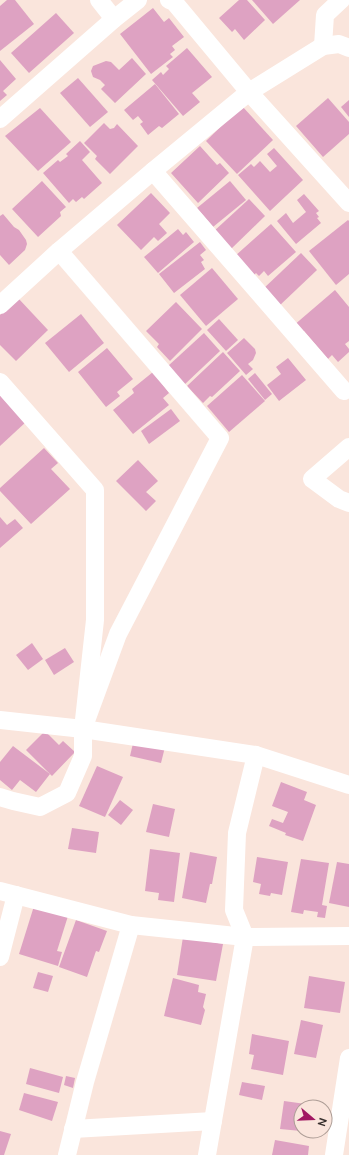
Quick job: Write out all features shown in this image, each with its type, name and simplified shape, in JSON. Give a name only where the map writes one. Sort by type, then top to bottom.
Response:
[{"type":"street","points":[[99,0],[114,19]]},
{"type":"street","points":[[0,119],[114,19],[138,0]]},
{"type":"street","points":[[169,0],[174,2],[250,92],[349,203]]},
{"type":"street","points":[[323,46],[325,15],[340,0]]},
{"type":"street","points":[[0,305],[59,251],[153,171],[250,92],[323,46],[339,44],[349,48]]},
{"type":"street","points":[[153,171],[344,391]]},
{"type":"street","points":[[59,251],[220,438],[118,634],[83,729]]},
{"type":"street","points":[[0,382],[95,490],[95,620],[83,729],[83,756],[67,793],[40,807],[0,797]]},
{"type":"street","points":[[349,446],[312,479],[338,499],[349,503]]},
{"type":"street","points":[[0,720],[83,729],[256,755],[349,785]]},
{"type":"street","points":[[206,1155],[245,937],[234,910],[236,833],[256,755]]},
{"type":"street","points":[[0,957],[8,893],[131,925],[245,937],[349,936]]},
{"type":"street","points":[[67,1155],[84,1082],[131,925]]},
{"type":"street","points":[[340,1146],[349,1058]]},
{"type":"street","points":[[73,1129],[212,1121]]},
{"type":"building","points":[[7,0],[15,0],[34,24],[0,51],[0,6]]},
{"type":"building","points":[[239,0],[247,0],[265,20],[244,40],[235,29],[232,32],[219,18]]},
{"type":"building","points":[[252,0],[300,0],[273,24]]},
{"type":"building","points":[[153,8],[164,22],[169,18],[184,37],[172,46],[175,50],[170,54],[173,57],[151,74],[120,34]]},
{"type":"building","points":[[56,13],[74,33],[29,73],[11,53]]},
{"type":"building","points":[[187,48],[212,77],[192,93],[200,102],[183,116],[152,80],[161,72],[163,75],[169,69],[166,66]]},
{"type":"building","points":[[132,58],[146,74],[115,103],[101,89],[105,85],[100,80],[93,77],[91,71],[93,66],[106,61],[111,62],[119,70]]},
{"type":"building","points":[[0,60],[16,79],[3,91],[7,95],[0,101]]},
{"type":"building","points":[[78,78],[108,112],[90,127],[60,93]]},
{"type":"building","points":[[155,84],[179,114],[162,128],[159,126],[148,135],[140,124],[143,122],[138,116],[133,120],[124,110]]},
{"type":"building","points":[[328,98],[349,122],[349,134],[323,157],[296,126]]},
{"type":"building","points":[[349,100],[349,117],[341,107]]},
{"type":"building","points":[[242,106],[273,140],[237,174],[206,141]]},
{"type":"building","points":[[40,108],[71,142],[38,171],[5,136]]},
{"type":"building","points":[[104,123],[110,129],[114,128],[117,124],[138,146],[110,174],[95,159],[97,156],[84,143]]},
{"type":"building","points":[[80,141],[90,152],[82,160],[102,183],[84,199],[82,197],[76,202],[73,199],[69,203],[43,173],[58,160],[60,162],[68,156],[66,154]]},
{"type":"building","points":[[200,146],[217,165],[220,163],[229,173],[198,203],[171,173]]},
{"type":"building","points":[[274,148],[303,180],[270,211],[238,175],[251,164],[254,167],[260,161],[270,172],[277,166],[267,154]]},
{"type":"building","points":[[42,181],[66,207],[60,212],[61,216],[38,237],[12,209]]},
{"type":"building","points":[[230,181],[246,200],[213,227],[197,208]]},
{"type":"building","points":[[151,193],[170,213],[159,224],[167,233],[158,241],[154,237],[141,250],[117,225]]},
{"type":"building","points":[[304,194],[319,211],[316,213],[319,217],[317,218],[321,223],[296,244],[277,221],[286,213],[293,223],[306,212],[297,200]]},
{"type":"building","points":[[249,199],[265,216],[230,250],[213,232]]},
{"type":"building","points":[[3,214],[14,227],[19,230],[27,244],[25,250],[9,265],[0,255],[0,216]]},
{"type":"building","points":[[348,220],[349,274],[336,285],[309,251]]},
{"type":"building","points":[[271,224],[296,252],[268,276],[264,271],[259,276],[256,273],[253,276],[235,256]]},
{"type":"building","points":[[178,229],[183,235],[186,232],[194,242],[158,273],[144,257]]},
{"type":"building","points":[[200,242],[206,250],[200,255],[204,260],[201,262],[205,269],[174,293],[159,274]]},
{"type":"building","points":[[301,253],[317,270],[278,307],[262,290]]},
{"type":"building","points":[[212,268],[238,299],[206,326],[180,295]]},
{"type":"building","points":[[335,290],[349,307],[349,341],[345,344],[349,349],[349,352],[338,362],[332,355],[328,359],[304,331],[300,334],[293,326]]},
{"type":"building","points":[[18,298],[48,330],[16,361],[0,345],[0,315]]},
{"type":"building","points":[[176,302],[202,329],[170,361],[157,347],[159,344],[146,331]]},
{"type":"building","points":[[81,314],[104,343],[69,372],[45,343]]},
{"type":"building","points":[[219,319],[238,340],[226,351],[207,330]]},
{"type":"building","points":[[204,333],[220,351],[184,385],[168,366]]},
{"type":"building","points":[[244,338],[255,349],[256,353],[253,360],[248,364],[253,369],[246,375],[227,353]]},
{"type":"building","points":[[107,348],[133,379],[117,392],[120,396],[106,407],[78,372]]},
{"type":"building","points":[[223,352],[240,371],[212,397],[210,396],[203,403],[187,386]]},
{"type":"building","points":[[288,358],[306,380],[279,401],[267,385],[281,374],[276,367]]},
{"type":"building","points":[[153,372],[169,393],[163,398],[169,405],[133,434],[113,410],[134,393],[132,389]]},
{"type":"building","points":[[255,373],[272,394],[265,400],[248,379]]},
{"type":"building","points":[[242,375],[265,401],[229,432],[207,406]]},
{"type":"building","points":[[0,392],[27,421],[0,446]]},
{"type":"building","points":[[171,409],[180,421],[149,444],[141,431]]},
{"type":"building","points":[[44,448],[58,463],[51,469],[70,489],[31,524],[0,491],[0,488]]},
{"type":"building","points":[[138,460],[158,481],[146,492],[156,501],[146,511],[116,481]]},
{"type":"building","points":[[0,517],[7,525],[15,519],[23,528],[0,548]]},
{"type":"building","points":[[32,643],[43,659],[28,670],[16,655]]},
{"type":"building","points":[[65,648],[74,662],[54,675],[45,660]]},
{"type":"building","points":[[45,731],[59,745],[63,741],[75,752],[52,776],[26,750]]},
{"type":"building","points":[[134,739],[165,747],[161,763],[130,756]]},
{"type":"building","points":[[13,746],[50,774],[36,792],[20,780],[12,790],[0,780],[0,762]]},
{"type":"building","points":[[97,766],[123,777],[105,817],[79,806]]},
{"type":"building","points":[[281,782],[307,792],[304,800],[316,805],[303,841],[285,835],[286,833],[269,826],[272,819],[283,823],[288,812],[272,806]]},
{"type":"building","points":[[120,800],[133,810],[121,825],[108,815]]},
{"type":"building","points":[[153,804],[175,809],[169,837],[146,832]]},
{"type":"building","points":[[72,828],[99,832],[96,853],[68,849]]},
{"type":"building","points":[[150,849],[180,853],[174,902],[158,900],[159,893],[145,891]]},
{"type":"building","points":[[190,852],[217,857],[212,884],[210,884],[206,903],[182,898]]},
{"type":"building","points":[[257,857],[288,862],[282,895],[271,893],[270,896],[259,894],[261,884],[253,882]]},
{"type":"building","points":[[301,859],[329,863],[322,905],[327,906],[325,918],[317,917],[318,912],[304,910],[303,914],[291,912]]},
{"type":"building","points":[[337,862],[349,864],[349,907],[329,903]]},
{"type":"building","points":[[34,906],[68,916],[57,951],[62,952],[58,966],[19,954]]},
{"type":"building","points":[[76,920],[107,931],[99,952],[96,951],[87,977],[59,967]]},
{"type":"building","points":[[183,937],[223,944],[216,981],[177,975]]},
{"type":"building","points":[[38,972],[53,976],[48,992],[33,988]]},
{"type":"building","points":[[309,976],[345,982],[340,1013],[304,1008]]},
{"type":"building","points":[[173,978],[199,985],[198,992],[206,994],[203,1007],[205,1010],[201,1025],[164,1016]]},
{"type":"building","points":[[301,1020],[323,1025],[316,1058],[294,1054]]},
{"type":"building","points":[[252,1034],[289,1041],[283,1075],[251,1069],[254,1055],[249,1054]]},
{"type":"building","points":[[30,1068],[63,1077],[59,1093],[26,1084]]},
{"type":"building","points":[[66,1076],[75,1078],[73,1088],[64,1085]]},
{"type":"building","points":[[242,1082],[265,1086],[262,1100],[239,1095]]},
{"type":"building","points":[[24,1093],[58,1102],[52,1121],[19,1110]]},
{"type":"building","points":[[284,1101],[293,1102],[293,1130],[280,1129]]},
{"type":"building","points":[[0,1131],[11,1134],[4,1155],[0,1155]]},
{"type":"building","points":[[275,1140],[309,1146],[308,1155],[272,1155]]}]
